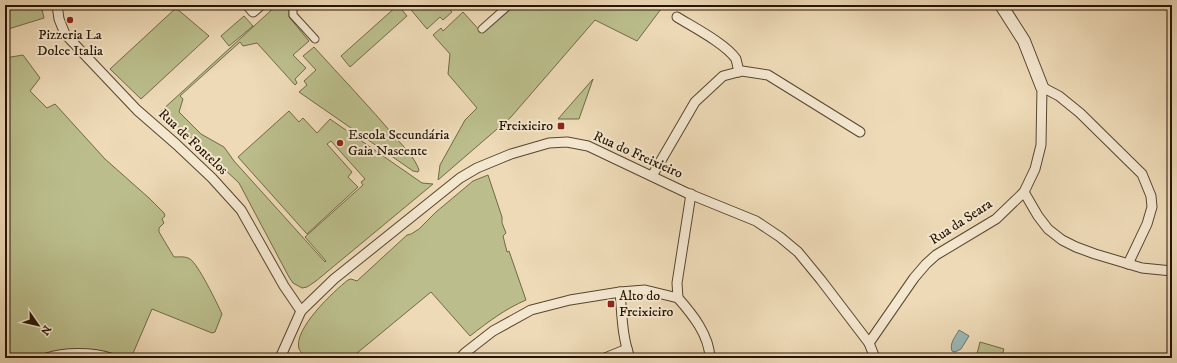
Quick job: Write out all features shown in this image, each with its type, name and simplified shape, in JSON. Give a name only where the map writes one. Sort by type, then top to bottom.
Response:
[{"type":"street","name":"Rua de Fontelos","points":[[57,5],[59,19],[65,34],[137,110],[212,178],[241,210],[284,286],[301,310]]},
{"type":"street","points":[[247,5],[253,12],[261,5]]},
{"type":"street","points":[[293,5],[293,14],[315,39]]},
{"type":"street","points":[[482,29],[509,5]]},
{"type":"street","name":"Rua da Seara","points":[[869,343],[914,278],[926,264],[936,255],[996,219],[1024,192],[1035,169],[1041,145],[1042,87],[1024,41],[1001,5]]},
{"type":"street","points":[[677,17],[717,42],[727,51],[736,60],[738,72]]},
{"type":"street","points":[[652,176],[695,102],[724,76],[742,71],[768,75],[860,132]]},
{"type":"street","points":[[1042,87],[1059,96],[1080,113],[1142,174],[1151,196],[1152,207],[1147,224],[1128,264]]},
{"type":"street","name":"Rua do Freixieiro","points":[[301,310],[334,280],[455,182],[477,168],[511,154],[548,143],[566,142],[588,146],[691,194],[756,221],[780,237],[798,252],[869,343],[875,358]]},
{"type":"street","points":[[1024,192],[1038,216],[1048,228],[1062,240],[1095,254],[1142,268],[1172,271]]},
{"type":"street","points":[[678,298],[677,283],[691,194]]},
{"type":"street","points":[[460,358],[493,331],[531,310],[570,300],[620,292],[645,290],[678,298],[690,312],[702,331],[710,350],[710,358]]},
{"type":"street","points":[[605,358],[628,354],[622,320],[620,292]]},
{"type":"street","points":[[280,358],[301,310]]},
{"type":"street","points":[[47,358],[57,355],[80,354],[110,358]]},
{"type":"green space","points":[[5,5],[41,5],[44,18],[5,30]]},
{"type":"green space","points":[[277,5],[289,5],[289,17],[309,41],[293,55],[306,68],[295,79],[297,83],[295,85],[257,43],[243,46],[240,42],[180,96],[183,99],[179,112],[201,134],[224,147],[234,161],[325,262],[326,261],[305,237],[363,185],[361,182],[365,179],[331,141],[327,144],[352,172],[348,177],[358,187],[307,234],[238,157],[289,111],[299,122],[303,118],[317,133],[330,119],[422,183],[433,184],[316,281],[307,287],[302,288],[293,283],[289,277],[239,183],[187,134],[160,112]]},
{"type":"green space","points":[[398,5],[407,16],[350,67],[341,56]]},
{"type":"green space","points":[[407,5],[446,5],[452,12],[443,20],[440,17],[427,29]]},
{"type":"green space","points":[[513,5],[664,5],[637,41],[595,20],[511,117],[438,180],[440,165],[465,120],[477,108],[448,74],[450,54],[433,35],[441,28],[443,31],[463,12],[482,33]]},
{"type":"green space","points":[[176,8],[209,36],[141,99],[110,69]]},
{"type":"green space","points":[[244,16],[253,26],[229,46],[221,36]]},
{"type":"green space","points":[[314,47],[406,149],[417,166],[419,170],[418,172],[413,171],[299,92],[307,85],[304,81],[316,70],[303,56]]},
{"type":"green space","points":[[23,55],[40,78],[30,91],[47,108],[55,104],[105,159],[164,213],[165,216],[162,219],[164,223],[159,228],[159,232],[174,257],[186,257],[190,259],[198,268],[222,314],[215,332],[212,333],[152,309],[131,358],[5,358],[5,58]]},
{"type":"green space","points":[[593,79],[579,119],[558,119]]},
{"type":"green space","points":[[488,175],[506,233],[503,236],[507,252],[509,251],[526,300],[490,321],[470,336],[431,292],[351,358],[307,358],[303,354],[299,349],[299,341],[302,331],[308,321],[325,301],[348,280],[351,279],[357,281],[407,235],[419,229],[436,212],[473,181]]},
{"type":"green space","points":[[980,342],[1004,349],[1001,358],[976,358]]},
{"type":"water","points":[[959,330],[969,336],[961,349],[955,352],[952,351],[951,345]]},
{"type":"place","name":"Pizzeria La Dolce Italia","points":[[70,20]]},
{"type":"place","name":"Freixieiro","points":[[561,126]]},
{"type":"place","name":"Escola Secundária Gaia Nascente","points":[[340,143]]},
{"type":"place","name":"Alto do Freixieiro","points":[[611,304]]}]
